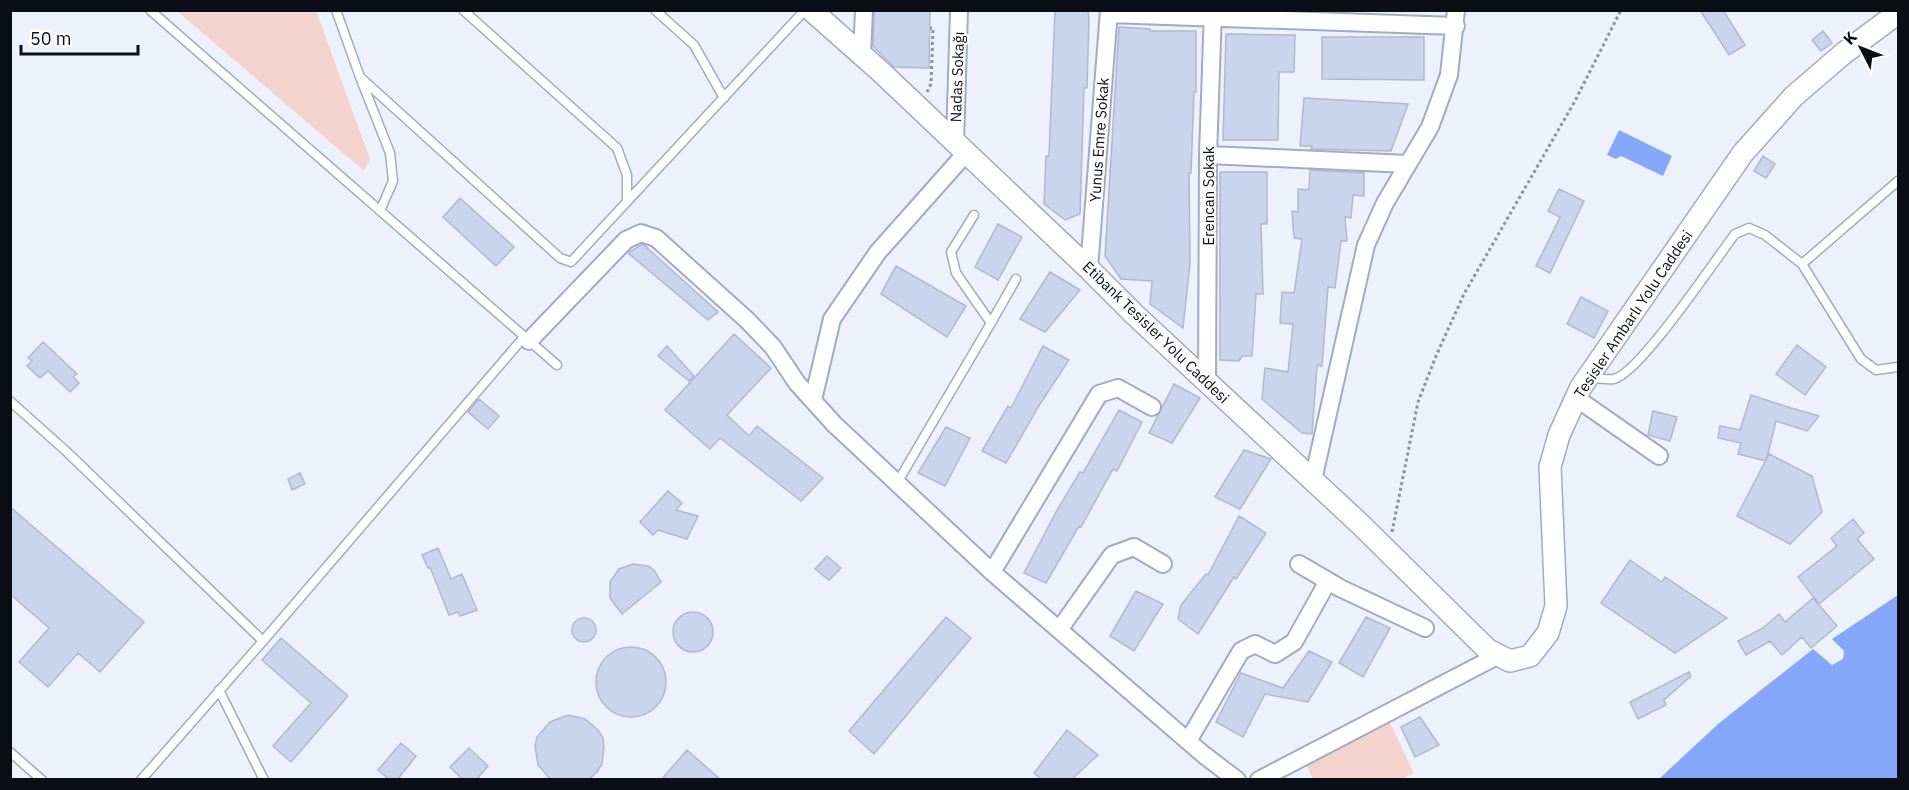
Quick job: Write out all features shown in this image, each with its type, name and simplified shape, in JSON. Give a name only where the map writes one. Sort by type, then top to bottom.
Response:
[{"type":"street","name":"Etibank Tesisler Yolu Caddesi","points":[[811,10],[923,112],[1313,480],[1488,650],[1499,655]]},
{"type":"street","points":[[862,55],[864,10]]},
{"type":"street","name":"Nadas Sokağı","points":[[959,10],[961,148]]},
{"type":"street","points":[[1109,12],[1456,18],[1449,75],[1430,127],[1385,203],[1366,245],[1313,480]]},
{"type":"street","name":"Yunus Emre Sokak","points":[[1089,269],[1109,12]]},
{"type":"street","name":"Tesisler Ambarlı Yolu Caddesi","points":[[1499,655],[1510,661],[1530,656],[1548,633],[1556,606],[1550,467],[1559,435],[1587,378],[1743,153],[1794,96],[1844,53],[1899,13]]},
{"type":"street","name":"Erencan Sokak","points":[[1207,382],[1208,156],[1213,15]]},
{"type":"street","points":[[813,400],[832,319],[878,252],[961,148]]},
{"type":"street","points":[[1208,156],[1408,164]]},
{"type":"street","points":[[527,339],[626,240],[641,233],[656,238],[747,320],[773,347],[797,383],[834,424],[992,572],[1188,741],[1237,780]]},
{"type":"street","points":[[992,572],[1099,393],[1118,388],[1152,407]]},
{"type":"street","points":[[1576,398],[1659,456]]},
{"type":"street","points":[[1059,630],[1112,555],[1134,547],[1163,564]]},
{"type":"street","points":[[1299,564],[1328,581],[1425,628]]},
{"type":"street","points":[[1188,741],[1240,651],[1255,645],[1275,654],[1294,642],[1328,581]]},
{"type":"street","points":[[1259,780],[1499,655]]},
{"type":"lane","points":[[150,10],[557,365]]},
{"type":"lane","points":[[336,10],[390,153],[393,181],[380,212]]},
{"type":"lane","points":[[463,10],[617,148],[627,175],[627,201]]},
{"type":"lane","points":[[655,10],[694,45],[724,98]]},
{"type":"lane","points":[[360,77],[560,258],[571,262],[806,10]]},
{"type":"lane","points":[[1802,264],[1899,181]]},
{"type":"lane","points":[[975,215],[951,252],[956,273],[991,323]]},
{"type":"lane","points":[[1587,378],[1614,379],[1629,371],[1655,343],[1736,234],[1749,228],[1765,236],[1802,264],[1861,359],[1876,370],[1899,367]]},
{"type":"lane","points":[[897,483],[1016,279]]},
{"type":"lane","points":[[141,780],[527,339]]},
{"type":"lane","points":[[10,401],[67,452],[263,641]]},
{"type":"lane","points":[[219,690],[264,780]]},
{"type":"lane","points":[[10,752],[42,780]]},
{"type":"path","points":[[1388,551],[1418,402],[1436,356],[1464,294],[1575,101],[1621,10]]},
{"type":"path","points":[[923,112],[931,84],[933,28],[930,28]]},
{"type":"shaded area","points":[[177,11],[316,11],[370,159],[364,171]]},
{"type":"shaded area","points":[[1390,723],[1414,773],[1402,779],[1313,779],[1306,764]]},
{"type":"water","points":[[1619,130],[1672,156],[1663,176],[1621,156],[1616,159],[1607,155]]},
{"type":"water","points":[[1898,595],[1898,779],[1659,779],[1718,724],[1813,649],[1832,665],[1843,659],[1844,651],[1832,639]]},
{"type":"building","points":[[874,10],[930,10],[929,68],[894,67],[873,46]]},
{"type":"building","points":[[1055,10],[1088,10],[1089,19],[1087,88],[1084,88],[1080,214],[1065,220],[1044,204],[1046,156],[1049,156]]},
{"type":"building","points":[[1700,10],[1723,10],[1745,45],[1729,55]]},
{"type":"building","points":[[1119,27],[1150,29],[1150,31],[1196,31],[1196,92],[1194,92],[1191,173],[1189,173],[1190,263],[1183,328],[1150,304],[1152,281],[1121,279],[1105,256]]},
{"type":"building","points":[[1823,31],[1832,43],[1821,51],[1812,40]]},
{"type":"building","points":[[1226,34],[1295,35],[1294,72],[1279,72],[1278,140],[1223,140]]},
{"type":"building","points":[[1322,37],[1424,37],[1424,80],[1322,79]]},
{"type":"building","points":[[1304,98],[1408,104],[1391,151],[1311,149],[1312,146],[1300,146]]},
{"type":"building","points":[[1763,156],[1775,164],[1766,178],[1754,171]]},
{"type":"building","points":[[1310,170],[1364,173],[1364,196],[1353,195],[1351,218],[1345,217],[1347,241],[1341,241],[1335,288],[1328,287],[1322,366],[1317,365],[1312,434],[1302,433],[1262,399],[1265,368],[1288,372],[1293,324],[1280,323],[1282,292],[1294,293],[1302,239],[1294,238],[1292,211],[1298,212],[1298,189],[1309,190]]},
{"type":"building","points":[[1220,172],[1267,172],[1267,224],[1261,224],[1263,294],[1256,294],[1252,356],[1242,356],[1239,361],[1220,360]]},
{"type":"building","points":[[1559,189],[1584,201],[1550,273],[1536,266],[1560,217],[1548,211]]},
{"type":"building","points":[[460,198],[514,247],[496,266],[443,217]]},
{"type":"building","points":[[998,224],[1022,237],[998,280],[975,267]]},
{"type":"building","points":[[642,244],[718,312],[708,320],[628,253]]},
{"type":"building","points":[[896,266],[966,306],[947,337],[881,294]]},
{"type":"building","points":[[1050,272],[1080,290],[1045,332],[1020,319]]},
{"type":"building","points":[[1581,297],[1608,311],[1594,338],[1567,324]]},
{"type":"building","points":[[734,334],[771,368],[727,415],[749,436],[757,426],[823,478],[801,501],[720,438],[710,449],[665,410]]},
{"type":"building","points":[[43,342],[77,374],[73,377],[79,383],[70,392],[48,371],[40,378],[27,366],[32,361],[28,358]]},
{"type":"building","points":[[1797,345],[1826,367],[1805,395],[1776,374]]},
{"type":"building","points":[[667,346],[694,376],[689,381],[658,356]]},
{"type":"building","points":[[1043,346],[1069,360],[1006,463],[982,451],[1008,406],[1011,408]]},
{"type":"building","points":[[1174,384],[1200,398],[1172,443],[1149,433]]},
{"type":"building","points":[[1751,395],[1819,416],[1807,431],[1776,421],[1766,461],[1738,454],[1741,443],[1718,438],[1720,426],[1740,430]]},
{"type":"building","points":[[479,399],[499,416],[488,429],[468,412]]},
{"type":"building","points":[[1119,410],[1142,422],[1117,471],[1113,469],[1046,583],[1024,573],[1056,512],[1080,472],[1083,473]]},
{"type":"building","points":[[1653,411],[1677,417],[1670,441],[1648,435]]},
{"type":"building","points":[[946,427],[970,438],[945,486],[918,473]]},
{"type":"building","points":[[1244,450],[1271,459],[1240,509],[1215,497]]},
{"type":"building","points":[[1769,454],[1812,476],[1822,512],[1790,544],[1737,516]]},
{"type":"building","points":[[300,473],[305,484],[292,490],[288,479]]},
{"type":"building","points":[[668,491],[682,503],[676,510],[698,516],[687,539],[658,530],[653,535],[640,522]]},
{"type":"building","points":[[10,507],[144,622],[100,672],[78,653],[48,687],[19,662],[49,628],[10,594]]},
{"type":"building","points":[[1239,516],[1266,533],[1236,579],[1234,577],[1198,634],[1178,619],[1181,605],[1206,574],[1208,575]]},
{"type":"building","points":[[1853,519],[1864,533],[1857,539],[1874,559],[1819,604],[1798,577],[1837,546],[1831,538]]},
{"type":"building","points":[[438,548],[451,579],[462,574],[477,610],[460,616],[458,612],[449,615],[430,567],[428,568],[422,555]]},
{"type":"building","points":[[827,556],[841,568],[829,580],[815,569]]},
{"type":"building","points":[[1630,560],[1662,582],[1665,577],[1727,618],[1675,653],[1601,603]]},
{"type":"building","points":[[633,564],[648,566],[654,570],[661,582],[622,614],[610,598],[610,582],[619,569]]},
{"type":"building","points":[[1136,591],[1163,604],[1134,651],[1110,636]]},
{"type":"building","points":[[1813,598],[1837,626],[1811,648],[1802,637],[1782,655],[1770,641],[1746,655],[1738,641],[1763,628],[1779,614],[1785,622]]},
{"type":"building","points":[[693,612],[707,618],[713,632],[707,646],[693,652],[679,646],[673,632],[679,618]]},
{"type":"building","points":[[946,617],[971,638],[874,754],[849,731]]},
{"type":"building","points":[[1366,617],[1390,628],[1363,677],[1339,663]]},
{"type":"building","points":[[584,618],[593,621],[596,630],[593,639],[584,642],[575,639],[572,630],[575,621]]},
{"type":"building","points":[[281,638],[348,696],[291,762],[273,746],[311,703],[262,660]]},
{"type":"building","points":[[631,647],[644,650],[656,657],[663,669],[666,682],[663,695],[656,707],[644,714],[631,717],[618,714],[606,707],[599,695],[596,682],[599,669],[606,657],[618,650]]},
{"type":"building","points":[[1309,651],[1332,662],[1308,702],[1265,694],[1243,737],[1216,722],[1241,673],[1283,688]]},
{"type":"building","points":[[1689,672],[1691,676],[1664,700],[1666,705],[1638,719],[1630,702]]},
{"type":"building","points":[[568,715],[585,719],[598,730],[603,738],[602,764],[588,780],[551,780],[538,765],[535,746],[537,737],[550,722]]},
{"type":"building","points":[[1420,717],[1439,745],[1415,757],[1401,727]]},
{"type":"building","points":[[1067,730],[1098,755],[1071,780],[1042,780],[1034,773]]},
{"type":"building","points":[[401,743],[416,756],[397,780],[390,780],[378,770]]},
{"type":"building","points":[[469,748],[488,766],[476,780],[463,780],[450,767]]},
{"type":"building","points":[[687,750],[721,780],[661,780]]}]
